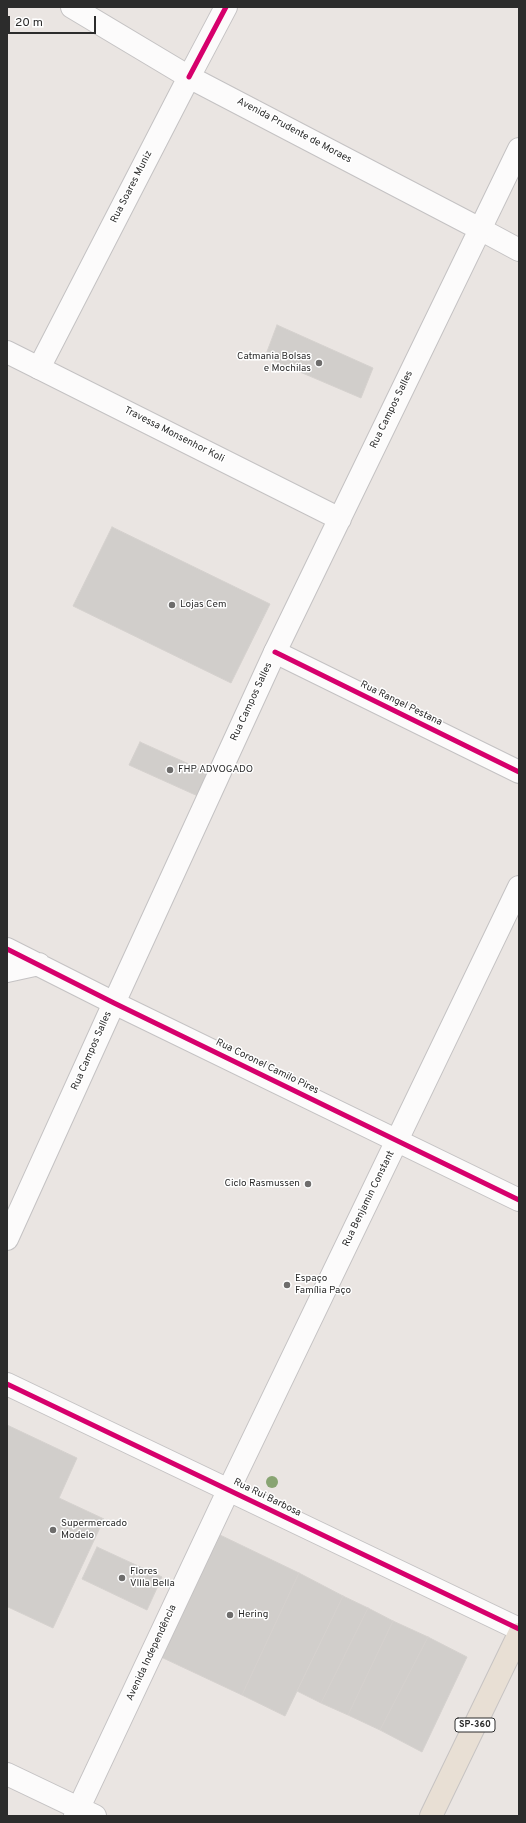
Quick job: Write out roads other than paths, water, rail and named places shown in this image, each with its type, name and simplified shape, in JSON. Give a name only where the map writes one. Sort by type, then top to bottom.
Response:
[{"type":"main road","name":"Avenida Prudente de Moraes","points":[[72,7],[189,77],[480,228],[519,250]]},
{"type":"main road","name":"Rua Soares Muniz","points":[[39,368],[226,7]]},
{"type":"main road","name":"Rua Campos Salles","points":[[7,1239],[275,652],[519,148]]},
{"type":"main road","name":"Travessa Monsenhor Koli","points":[[7,352],[340,519]]},
{"type":"main road","name":"Rua Rangel Pestana","points":[[275,652],[519,772]]},
{"type":"main road","name":"Rua Benjamin Constant","points":[[229,1489],[519,887]]},
{"type":"main road","name":"Rua Coronel Camilo Pires","points":[[7,949],[114,1003],[519,1200]]},
{"type":"main road","points":[[7,971],[39,964]]},
{"type":"main road","name":"Rua Rui Barbosa","points":[[7,1384],[519,1629]]},
{"type":"main road","name":"Avenida Independência","points":[[83,1813],[229,1489]]},
{"type":"main road","name":"SP-360","points":[[431,1816],[519,1634]]},
{"type":"main road","points":[[7,1774],[83,1813]]},
{"type":"place","name":"Catmania Bolsas e Mochilas","points":[[319,363]]},
{"type":"place","name":"Lojas Cem","points":[[172,605]]},
{"type":"place","name":"FHP ADVOGADO","points":[[170,770]]},
{"type":"place","name":"Ciclo Rasmussen","points":[[308,1184]]},
{"type":"place","name":"Espaço Família Paço","points":[[287,1285]]},
{"type":"place","name":"Supermercado Modelo","points":[[53,1530]]},
{"type":"place","name":"Flores VIlla Bella","points":[[122,1578]]},
{"type":"place","name":"Hering","points":[[230,1615]]}]
